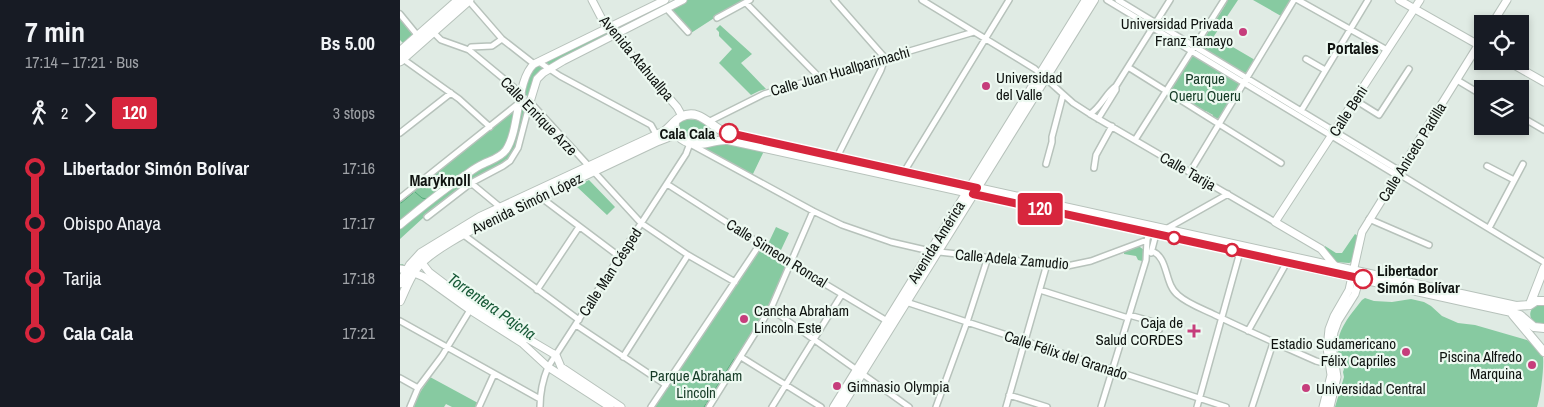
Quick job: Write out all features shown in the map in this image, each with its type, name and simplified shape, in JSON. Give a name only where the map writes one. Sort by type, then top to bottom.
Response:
[{"type":"highway","points":[[401,52],[459,0]]},
{"type":"highway","points":[[401,52],[433,32],[469,0]]},
{"type":"main road","name":"Avenida Atahuallpa","points":[[592,0],[607,28],[677,106],[682,116]]},
{"type":"main road","points":[[400,225],[437,194],[477,167],[495,159],[504,152],[510,142],[528,72],[537,63],[665,0]]},
{"type":"main road","points":[[530,102],[536,79],[550,69],[683,0]]},
{"type":"main road","name":"Avenida América","points":[[834,407],[906,302],[958,205],[986,174],[1086,0]]},
{"type":"main road","name":"Avenida América","points":[[841,407],[887,321],[934,252],[1042,76],[1094,0]]},
{"type":"main road","points":[[1399,0],[1474,40]]},
{"type":"main road","name":"Calle Beni","points":[[1275,222],[1420,0]]},
{"type":"main road","points":[[1498,15],[1507,0]]},
{"type":"main road","name":"Calle Aniceto Padilla","points":[[1357,274],[1362,232],[1400,175],[1474,54]]},
{"type":"main road","points":[[1523,70],[1544,82]]},
{"type":"main road","name":"Calle Enrique Arze","points":[[522,94],[530,102]]},
{"type":"main road","points":[[1544,301],[1516,306],[1357,274],[1151,235],[972,190],[904,172],[727,133],[699,116],[682,116],[675,122],[675,130],[678,136],[687,142],[701,144],[728,140],[952,189],[972,190],[993,191],[1335,266],[1357,274],[1507,311],[1520,315],[1538,328],[1544,328]]},
{"type":"main road","name":"Avenida Simón López","points":[[400,283],[407,270],[420,260],[430,247],[542,196],[670,128],[675,122]]},
{"type":"main road","points":[[710,142],[715,135],[713,124]]},
{"type":"main road","name":"Avenida Simón López","points":[[461,232],[500,207],[658,141],[671,136],[678,136]]},
{"type":"main road","points":[[986,174],[986,184],[993,191]]},
{"type":"main road","points":[[952,189],[957,196],[958,205]]},
{"type":"main road","name":"Calle Tarija","points":[[1275,222],[1321,249],[1335,266]]},
{"type":"main road","points":[[420,260],[429,272],[466,300],[556,355],[561,367],[621,407]]},
{"type":"main road","points":[[1529,323],[1526,314],[1544,268]]},
{"type":"main road","points":[[407,270],[432,282],[470,310],[522,343],[548,367],[610,407]]},
{"type":"main road","name":"Avenida Simón López","points":[[400,300],[407,270]]},
{"type":"main road","points":[[1330,407],[1333,383],[1327,348],[1329,329],[1357,274]]},
{"type":"main road","points":[[1323,407],[1337,372],[1332,346],[1334,332],[1338,321],[1355,294],[1357,274]]},
{"type":"main road","points":[[1507,311],[1520,321],[1544,352]]},
{"type":"street","points":[[469,0],[502,39],[537,63],[651,125],[656,134]]},
{"type":"street","points":[[904,172],[1009,0]]},
{"type":"street","points":[[1107,0],[1193,49],[1544,262]]},
{"type":"street","points":[[1118,0],[1154,26]]},
{"type":"street","points":[[1090,114],[1098,109],[1116,86],[1170,0]]},
{"type":"street","points":[[1135,140],[1224,0]]},
{"type":"street","points":[[1190,172],[1294,0]]},
{"type":"street","points":[[1298,0],[1387,50]]},
{"type":"street","points":[[1301,111],[1368,0]]},
{"type":"street","points":[[716,18],[748,1],[820,78]]},
{"type":"street","points":[[836,1],[885,58],[837,157]]},
{"type":"street","name":"Calle Tarija","points":[[924,1],[1042,76],[1063,95],[1090,114],[1275,222]]},
{"type":"street","points":[[667,9],[688,32]]},
{"type":"street","points":[[400,14],[418,36]]},
{"type":"street","name":"Calle Enrique Arze","points":[[433,32],[442,40],[469,50],[522,94]]},
{"type":"street","name":"Calle Juan Huallparimachi","points":[[713,124],[763,94],[974,32]]},
{"type":"street","points":[[469,50],[472,47],[492,46],[502,39]]},
{"type":"street","points":[[401,52],[490,127]]},
{"type":"street","points":[[1306,58],[1325,70]]},
{"type":"street","points":[[1128,67],[1281,163]]},
{"type":"street","points":[[1355,100],[1379,116],[1409,69]]},
{"type":"street","points":[[1457,80],[1474,90]]},
{"type":"street","points":[[1246,81],[1301,111],[1333,134]]},
{"type":"street","points":[[1098,118],[1116,90],[1116,86]]},
{"type":"street","points":[[400,134],[451,93]]},
{"type":"street","points":[[1046,164],[1063,95]]},
{"type":"street","points":[[427,218],[471,183],[503,166],[513,157],[522,136],[530,102]]},
{"type":"street","name":"Calle Enrique Arze","points":[[530,102],[642,223],[688,255],[735,282]]},
{"type":"street","points":[[400,198],[520,103]]},
{"type":"street","points":[[1529,121],[1544,130]]},
{"type":"street","points":[[1094,168],[1096,155],[1112,126]]},
{"type":"street","name":"Calle Man Césped","points":[[540,407],[544,378],[548,367],[688,151],[689,146],[687,142]]},
{"type":"street","name":"Calle Adela Zamudio","points":[[687,142],[813,211],[858,231],[891,242],[934,252],[1067,266],[1085,263],[1151,235]]},
{"type":"street","points":[[1489,228],[1522,164]]},
{"type":"street","points":[[1487,166],[1514,180]]},
{"type":"street","points":[[471,183],[500,207]]},
{"type":"street","name":"Calle Simeon Roncal","points":[[667,184],[760,244],[887,321]]},
{"type":"street","points":[[1166,229],[1228,194]]},
{"type":"street","points":[[542,196],[544,200],[620,257]]},
{"type":"street","points":[[709,407],[771,309],[813,211]]},
{"type":"street","points":[[1369,219],[1429,245]]},
{"type":"street","points":[[537,290],[579,227]]},
{"type":"street","points":[[461,232],[623,357],[666,385]]},
{"type":"street","points":[[1146,260],[1152,251],[1151,235]]},
{"type":"street","points":[[1102,407],[1146,260],[1151,235]]},
{"type":"street","points":[[651,407],[760,244]]},
{"type":"street","points":[[1152,251],[1157,253],[1161,259],[1169,283],[1183,300],[1273,343],[1316,361],[1323,363],[1329,361]]},
{"type":"street","points":[[1197,407],[1240,252]]},
{"type":"street","points":[[623,357],[688,255]]},
{"type":"street","points":[[936,407],[988,257]]},
{"type":"street","points":[[1248,331],[1287,262]]},
{"type":"street","points":[[1006,407],[1047,264]]},
{"type":"street","points":[[1040,290],[1129,317],[1157,323],[1159,330]]},
{"type":"street","points":[[772,407],[842,294]]},
{"type":"street","name":"Calle Félix del Granado","points":[[906,302],[1226,407]]},
{"type":"street","points":[[771,309],[909,407]]},
{"type":"street","points":[[410,407],[418,388],[448,347],[470,310]]},
{"type":"street","points":[[400,321],[540,399]]},
{"type":"street","points":[[1252,407],[1273,343]]},
{"type":"street","points":[[741,357],[821,407]]},
{"type":"street","points":[[479,407],[494,374]]},
{"type":"street","points":[[400,378],[418,388]]},
{"type":"street","points":[[1009,395],[1047,407]]},
{"type":"street","points":[[897,407],[901,401]]},
{"type":"green space","points":[[686,0],[746,0],[739,2],[691,33],[670,10]]},
{"type":"green space","name":"Parque Queru Queru","points":[[1226,0],[1238,0],[1214,36],[1255,60],[1245,74],[1201,48],[1200,45],[1226,4]]},
{"type":"green space","points":[[1253,0],[1290,0],[1290,1],[1281,16]]},
{"type":"green space","points":[[400,16],[414,34],[403,43],[400,40]]},
{"type":"green space","points":[[720,25],[752,54],[741,63],[766,89],[751,95],[719,63],[732,49],[719,36],[719,32],[716,29]]},
{"type":"green space","points":[[605,31],[610,36],[550,66],[547,63],[547,61]]},
{"type":"green space","name":"Parque Queru Queru","points":[[1193,55],[1240,85],[1236,93],[1232,95],[1220,119],[1213,117],[1213,115],[1203,111],[1171,90]]},
{"type":"green space","points":[[539,64],[545,68],[529,98],[524,93],[526,85],[531,74]]},
{"type":"green space","points":[[521,103],[527,104],[517,148],[506,163],[471,180],[400,239],[400,228],[446,189],[504,155]]},
{"type":"green space","points":[[512,112],[514,113],[508,141],[504,150],[400,222],[400,202]]},
{"type":"green space","points":[[685,119],[699,120],[712,127],[712,136],[699,141],[686,137],[679,131],[678,124]]},
{"type":"green space","points":[[725,143],[764,151],[752,176],[703,148]]},
{"type":"green space","points":[[589,180],[615,207],[607,215],[576,186]]},
{"type":"green space","points":[[776,227],[789,233],[781,250],[768,244]]},
{"type":"green space","points":[[1355,234],[1358,236],[1352,262],[1336,262],[1324,248],[1325,246],[1336,253],[1342,253]]},
{"type":"green space","points":[[1140,247],[1144,250],[1142,261],[1138,260],[1136,256],[1124,254],[1124,252]]},
{"type":"green space","name":"Parque Abraham Lincoln","points":[[760,248],[785,262],[786,266],[770,305],[707,407],[654,407]]},
{"type":"green space","name":"Estadio Sudamericano Félix Capriles","points":[[1365,298],[1374,301],[1392,302],[1411,299],[1424,302],[1442,316],[1458,323],[1475,325],[1527,340],[1543,357],[1542,382],[1537,407],[1335,407],[1344,377],[1338,340],[1349,316]]},
{"type":"green space","points":[[1537,304],[1544,304],[1544,326],[1535,323],[1531,318],[1531,311]]},
{"type":"green space","points":[[430,377],[478,403],[476,407],[452,407],[446,404],[444,407],[412,407]]},
{"type":"waterway","points":[[1113,0],[1150,23]]},
{"type":"waterway","points":[[1159,28],[1191,48]]},
{"type":"waterway","points":[[1196,51],[1242,79]]},
{"type":"waterway","points":[[1250,84],[1284,104]]},
{"type":"waterway","points":[[415,192],[426,199]]},
{"type":"waterway","points":[[401,203],[413,193]]},
{"type":"waterway","name":"Torrentera Pajcha","points":[[529,345],[547,361]]},
{"type":"waterway","points":[[707,402],[734,359]]},
{"type":"waterway","name":"Torrentera Pajcha","points":[[554,366],[559,370]]},
{"type":"bus line","name":"120","points":[[729,133],[977,188],[973,194],[1363,279]]},
{"type":"place","name":"Universidad Privada Franz Tamayo","points":[[1243,32]]},
{"type":"place","name":"Universidad del Valle","points":[[986,86]]},
{"type":"place","name":"Cala Cala","points":[[729,133]]},
{"type":"place","name":"Libertador Simón Bolívar","points":[[1363,279]]},
{"type":"place","name":"Cancha Abraham Lincoln Este","points":[[744,319]]},
{"type":"place","name":"Caja de Salud CORDES","points":[[1194,331]]},
{"type":"place","name":"Estadio Sudamericano Félix Capriles","points":[[1406,352]]},
{"type":"place","name":"Piscina Alfredo Marquina","points":[[1532,365]]},
{"type":"place","name":"Gimnasio Olympia","points":[[837,386]]},
{"type":"place","name":"Universidad Central","points":[[1306,388]]},
{"type":"district","name":"Portales","points":[[1353,48]]},
{"type":"district","name":"Maryknoll","points":[[440,180]]}]
